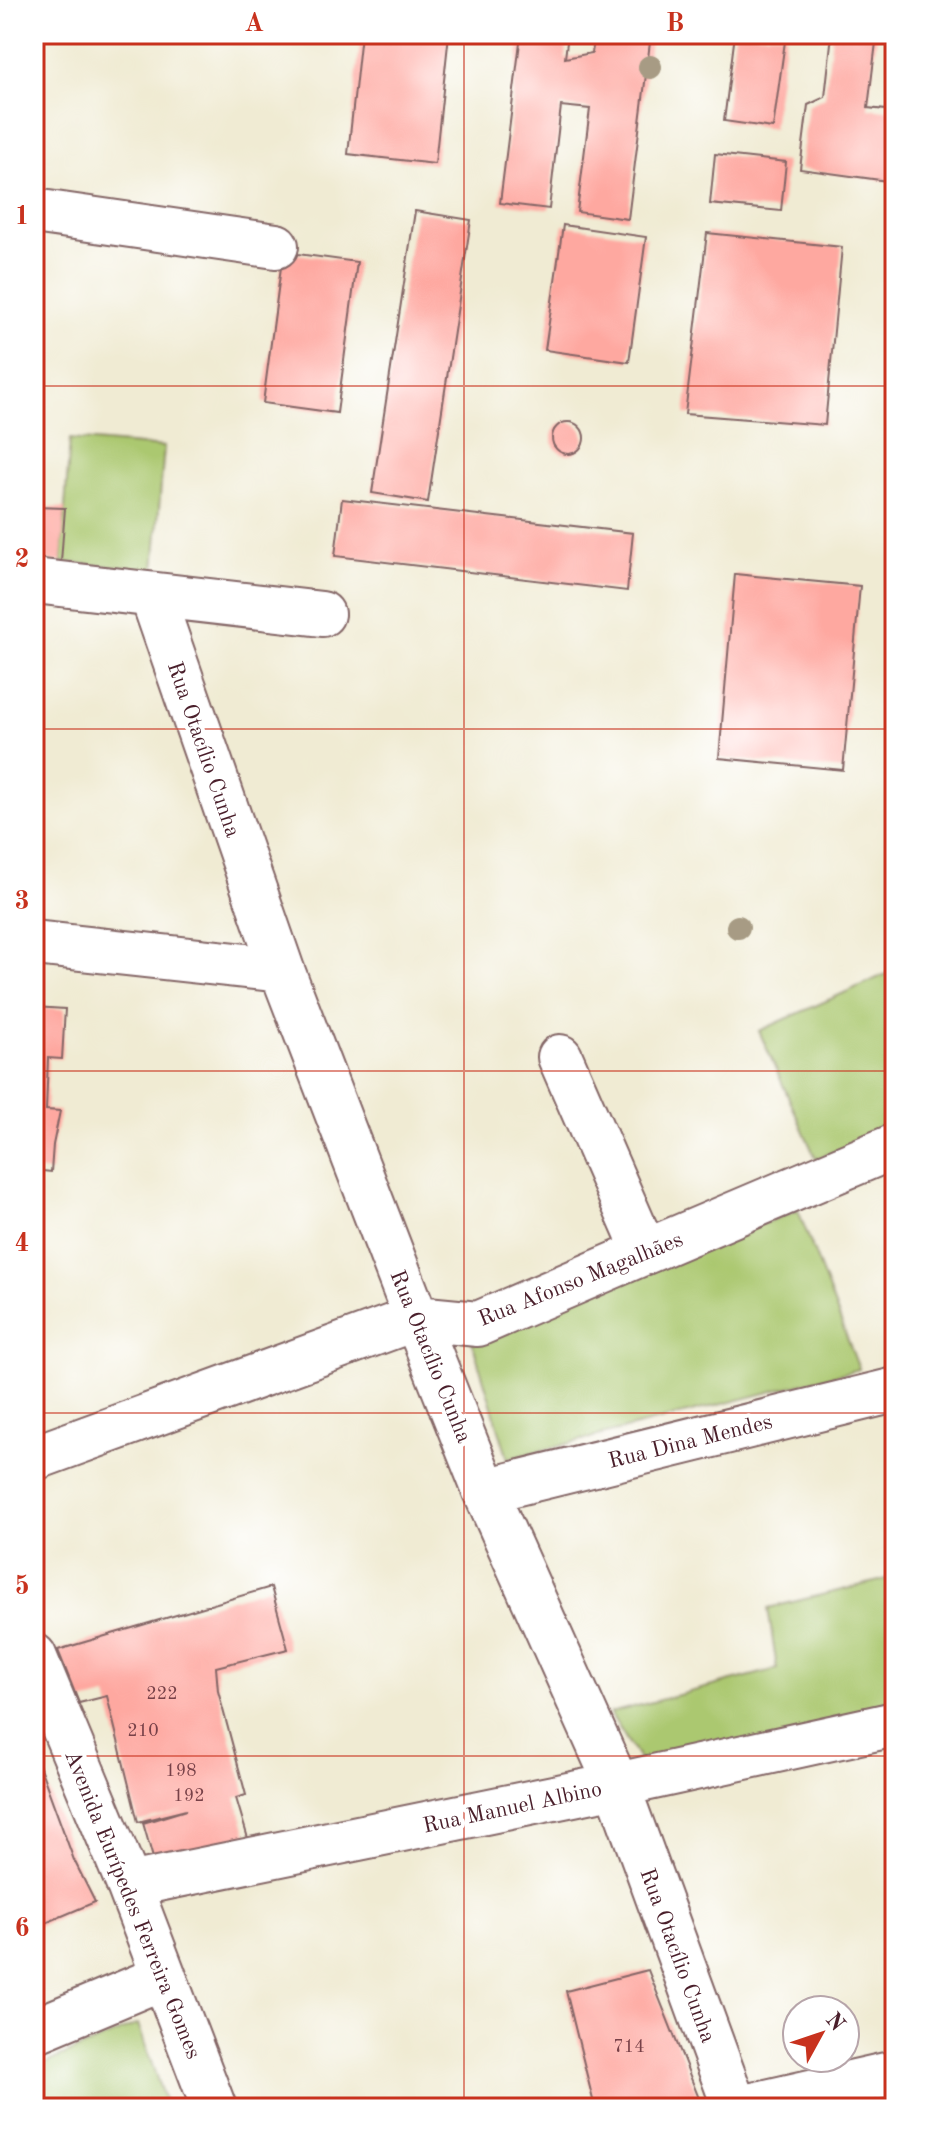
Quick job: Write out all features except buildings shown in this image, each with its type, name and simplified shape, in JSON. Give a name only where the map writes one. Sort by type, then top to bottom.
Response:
[{"type":"street","points":[[34,211],[276,246]]},
{"type":"street","points":[[34,581],[322,614]]},
{"type":"street","name":"Rua Otacílio Cunha","points":[[152,595],[282,970],[416,1318],[485,1491],[617,1785],[737,2108]]},
{"type":"street","points":[[34,943],[282,970]]},
{"type":"street","points":[[560,1057],[645,1252]]},
{"type":"street","name":"Rua Afonso Magalhães","points":[[34,1458],[416,1318],[478,1324],[895,1146]]},
{"type":"street","name":"Rua Dina Mendes","points":[[485,1491],[895,1390]]},
{"type":"street","name":"Avenida Eurípedes Ferreira Gomes","points":[[34,1656],[129,1885],[214,2108]]},
{"type":"street","name":"Rua Manuel Albino","points":[[129,1885],[617,1785],[895,1724]]},
{"type":"street","points":[[34,2031],[163,1977]]},
{"type":"street","points":[[737,2108],[842,2097],[895,2073]]},
{"type":"green space","points":[[70,439],[164,447],[154,570],[61,562]]},
{"type":"green space","points":[[895,970],[895,1127],[816,1159],[759,1031]]},
{"type":"green space","points":[[798,1210],[859,1369],[508,1459],[471,1338]]},
{"type":"green space","points":[[895,1577],[895,1718],[650,1777],[610,1713],[777,1669],[768,1608]]},
{"type":"green space","points":[[138,2024],[167,2108],[34,2108],[34,2068]]}]
